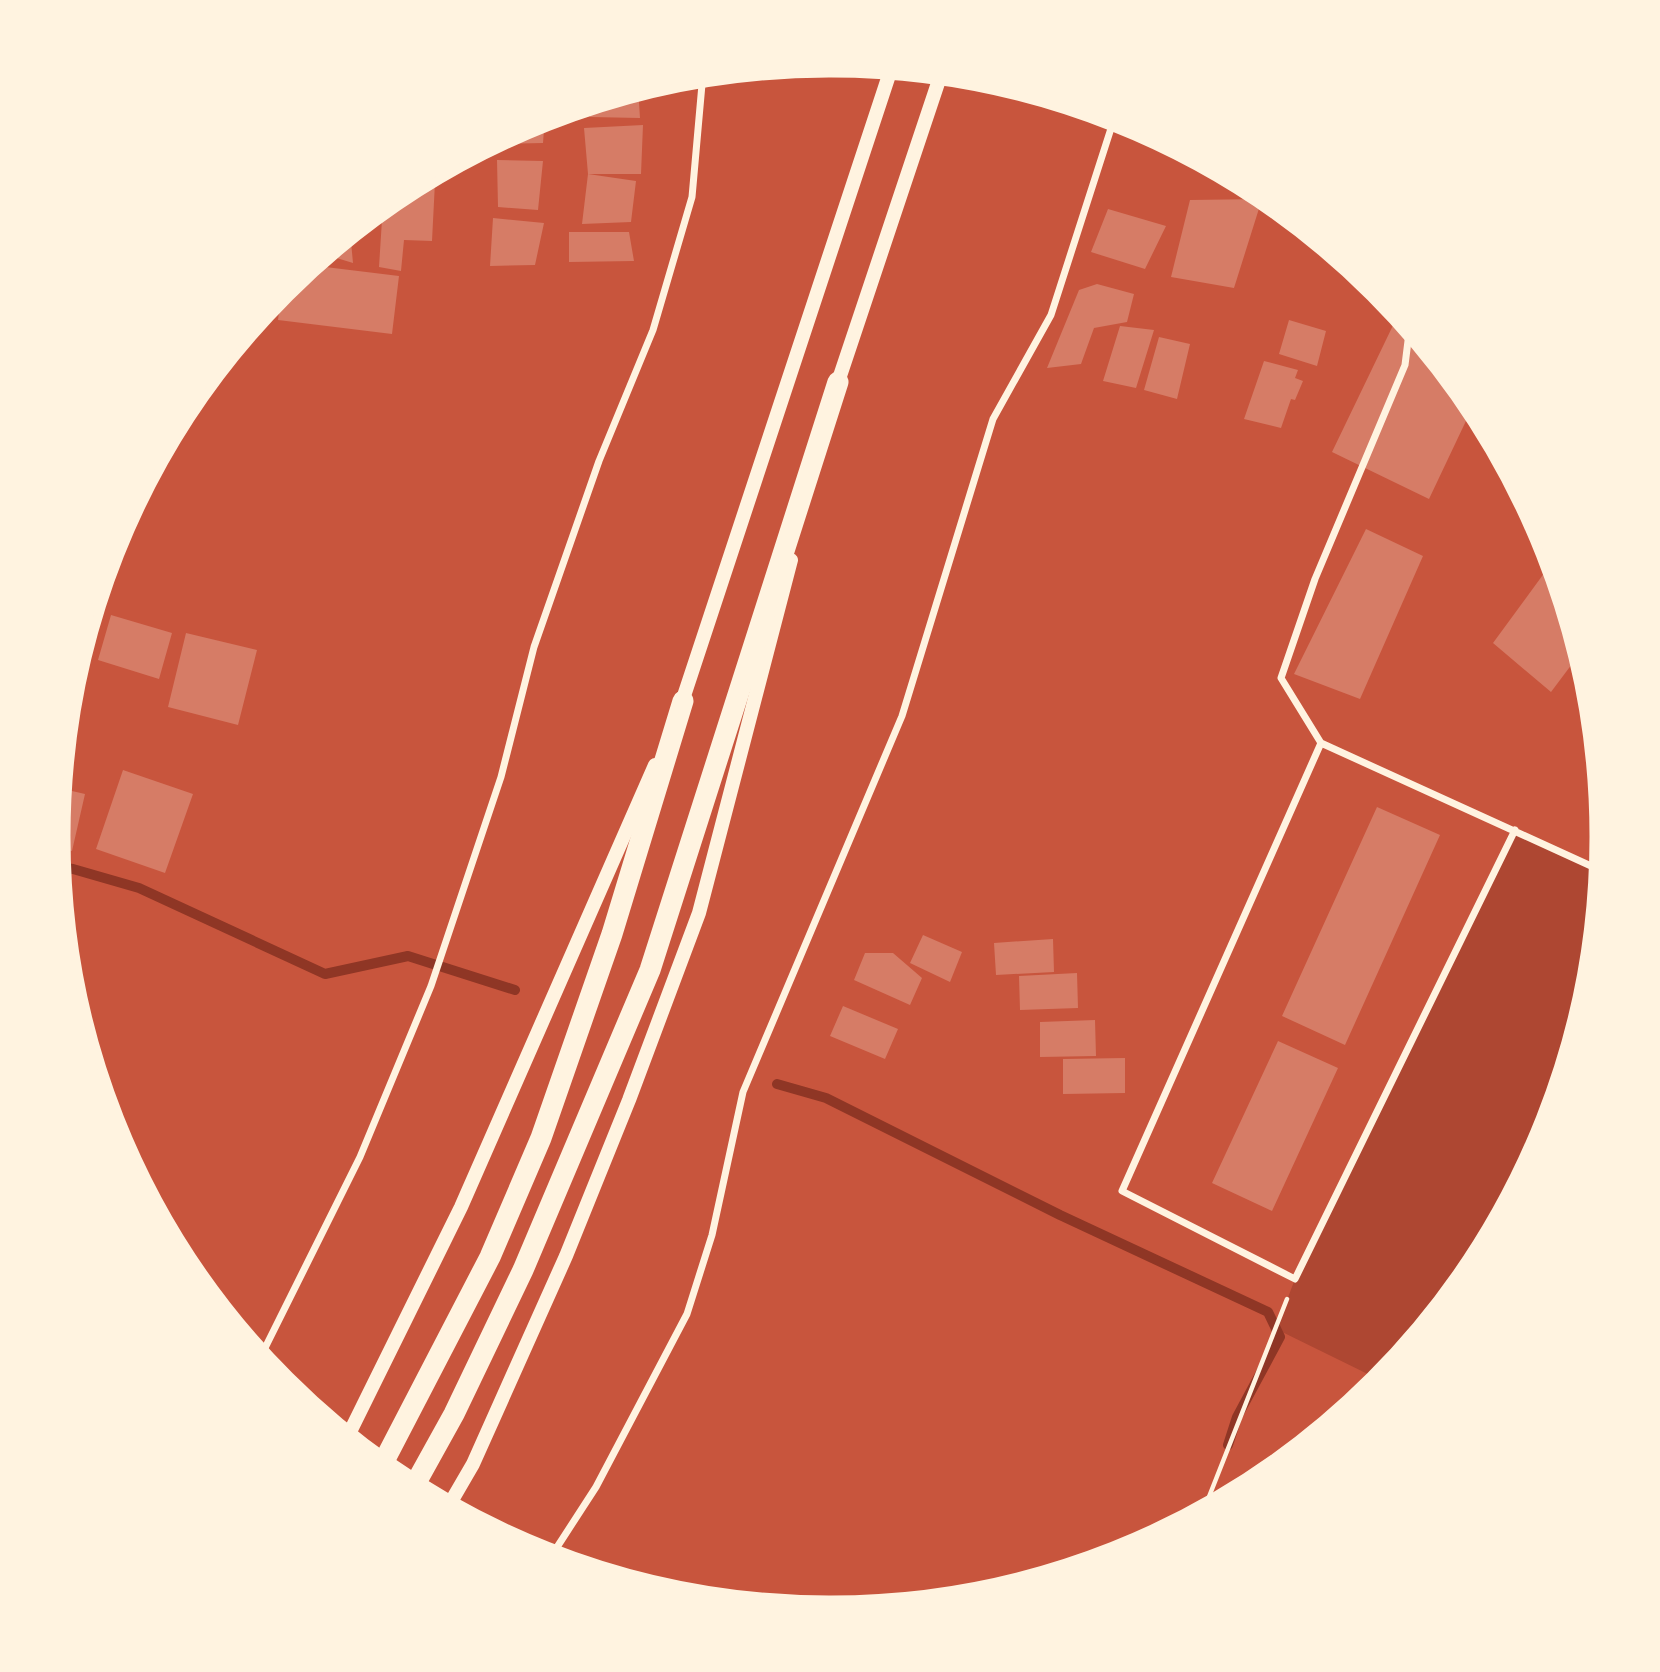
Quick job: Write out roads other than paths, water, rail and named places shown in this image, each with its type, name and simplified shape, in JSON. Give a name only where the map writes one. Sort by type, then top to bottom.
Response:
[{"type":"highway","points":[[418,1479],[454,1414],[523,1270],[650,970],[838,382]]},
{"type":"highway","points":[[387,1457],[490,1257],[541,1138],[612,934],[683,701]]},
{"type":"main road","points":[[351,1430],[461,1207],[683,701],[889,75]]},
{"type":"main road","points":[[452,1499],[473,1464],[566,1256],[629,1100],[699,913],[838,382],[939,80]]},
{"type":"street","points":[[265,1349],[360,1157],[430,986],[501,777],[538,635],[599,461],[657,316],[692,197],[702,84]]},
{"type":"street","points":[[556,1548],[596,1487],[687,1314],[712,1235],[743,1092],[902,716],[993,419],[1051,315],[1111,127]]},
{"type":"street","points":[[1408,338],[1405,365],[1315,579],[1281,678],[1321,743],[1593,867]]},
{"type":"street","points":[[1321,743],[1122,1191],[1296,1279],[1515,830]]},
{"type":"waterway","points":[[67,868],[139,888],[325,974],[408,956],[515,990]]},
{"type":"waterway","points":[[777,1084],[826,1098],[1060,1215],[1268,1312],[1280,1337],[1237,1417],[1228,1445]]}]
